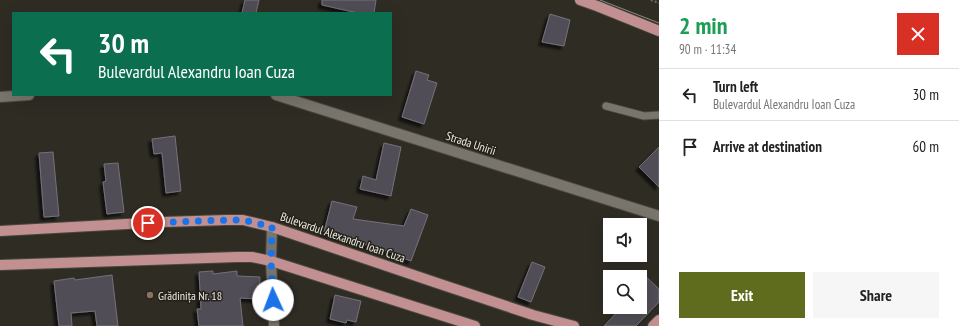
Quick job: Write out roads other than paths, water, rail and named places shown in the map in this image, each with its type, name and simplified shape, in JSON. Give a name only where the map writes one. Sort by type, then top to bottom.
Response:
[{"type":"main road","points":[[580,0],[604,8],[659,31]]},
{"type":"main road","name":"Bulevardul Alexandru Ioan Cuza","points":[[0,231],[243,220],[272,227],[444,286],[533,315],[574,326]]},
{"type":"main road","points":[[0,265],[237,256],[252,257],[271,261],[475,326]]},
{"type":"main road","points":[[653,326],[659,320]]},
{"type":"street","points":[[0,97],[14,96]]},
{"type":"street","name":"Strada Unirii","points":[[279,96],[659,216]]},
{"type":"street","points":[[272,227],[271,261],[274,326]]},
{"type":"lane","points":[[606,106],[644,116],[659,114]]},
{"type":"tram line","points":[[600,0],[659,23]]},
{"type":"place","name":"Grădinița Nr. 18","points":[[150,295]]}]
